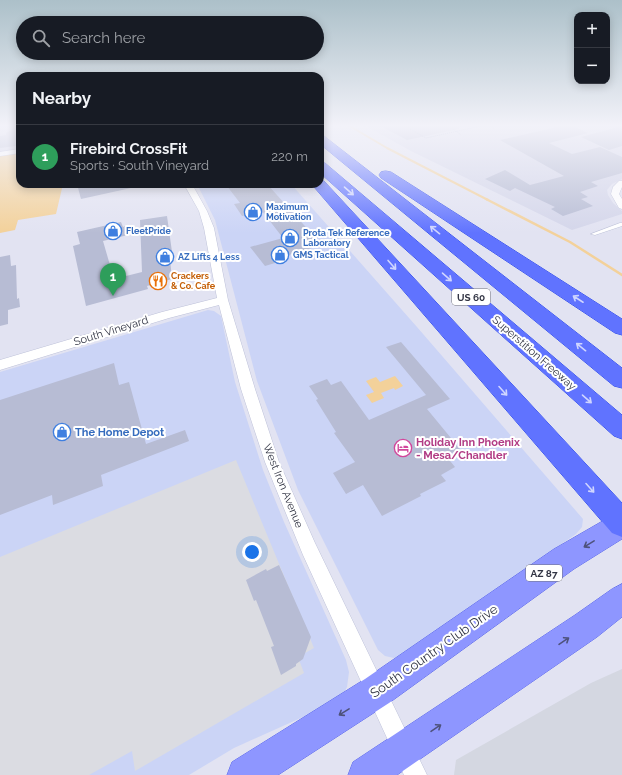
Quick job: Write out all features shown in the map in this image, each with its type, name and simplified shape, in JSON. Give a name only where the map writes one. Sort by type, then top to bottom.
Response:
[{"type":"highway","name":"US 60","points":[[349,161],[622,380]]},
{"type":"highway","points":[[365,161],[622,328]]},
{"type":"highway","name":"Superstition Freeway","points":[[324,169],[622,429]]},
{"type":"highway","points":[[323,188],[622,524]]},
{"type":"main road","name":"South Country Club Drive","points":[[246,775],[377,692],[564,559],[622,524]]},
{"type":"main road","points":[[366,775],[410,763],[622,599]]},
{"type":"street","points":[[622,183],[617,187],[615,194],[622,206]]},
{"type":"street","name":"West Iron Avenue","points":[[190,188],[203,211],[209,228],[223,300],[248,389],[272,462],[309,549],[410,763]]},
{"type":"street","name":"South Vineyard","points":[[0,365],[166,315],[223,300]]},
{"type":"lane","points":[[593,234],[622,224]]},
{"type":"shaded area","points":[[0,161],[16,161],[16,188],[62,188],[56,214],[18,220],[15,230],[0,233]]},
{"type":"shaded area","points":[[432,161],[622,161],[622,179],[612,184],[607,190],[613,203],[622,211],[622,214],[572,230]]},
{"type":"shaded area","points":[[199,188],[295,188],[583,519],[582,527],[576,534],[408,652],[394,658],[385,656],[378,650],[298,490],[257,381],[215,220]]},
{"type":"shaded area","points":[[208,310],[214,311],[221,316],[235,382],[263,470],[284,522],[346,660],[349,672],[347,687],[342,697],[332,704],[234,748],[189,775],[0,775],[0,372]]},
{"type":"shaded area","points":[[395,376],[403,386],[395,390],[394,388],[381,393],[384,398],[372,403],[366,395],[374,392],[366,381],[376,377],[380,382]]},
{"type":"shaded area","points":[[236,460],[314,648],[298,657],[304,673],[135,771],[132,751],[89,775],[0,775],[0,557]]},
{"type":"shaded area","points":[[622,669],[622,775],[454,775],[456,760],[591,683]]},
{"type":"building","points":[[538,161],[622,161],[622,173],[591,182],[598,186],[580,192],[588,197],[581,199],[593,206],[563,216],[551,209],[555,207],[515,188],[510,191],[485,179],[505,170],[530,185],[564,176]]},
{"type":"building","points":[[78,188],[131,188],[81,199]]},
{"type":"building","points":[[229,188],[271,188],[322,245],[282,257],[285,260],[265,266],[250,247],[283,238],[262,211],[242,216],[234,204],[240,203]]},
{"type":"building","points":[[167,216],[173,259],[170,259],[172,279],[147,286],[148,289],[86,306],[73,246],[80,244],[77,232],[121,222],[123,227],[125,226],[128,235],[103,241],[114,279],[142,272],[140,220]]},
{"type":"building","points":[[10,255],[11,266],[16,265],[17,299],[19,298],[20,307],[8,310],[8,324],[0,326],[0,257]]},
{"type":"building","name":"Holiday Inn Phoenix - Mesa/Chandler","points":[[401,342],[450,399],[427,409],[460,449],[446,456],[455,467],[441,475],[446,481],[382,516],[363,485],[346,494],[333,473],[355,462],[334,433],[336,432],[309,386],[327,379],[331,385],[341,381],[369,420],[426,395],[386,347]]},
{"type":"building","name":"The Home Depot","points":[[114,363],[119,385],[129,382],[146,444],[185,430],[189,441],[101,475],[103,486],[53,505],[52,495],[0,515],[0,400]]},
{"type":"building","points":[[279,565],[311,637],[303,659],[296,664],[296,666],[281,675],[271,647],[274,646],[256,600],[254,601],[246,580],[266,569],[267,571]]},
{"type":"waterway","points":[[413,161],[488,200]]},
{"type":"waterway","points":[[486,199],[570,242],[622,275]]},
{"type":"place","name":"Maximum Motivation","points":[[253,212]]},
{"type":"place","name":"FleetPride","points":[[113,231]]},
{"type":"place","name":"Prota Tek Reference Laboratory","points":[[290,238]]},
{"type":"place","name":"GMS Tactical","points":[[280,255]]},
{"type":"place","name":"AZ Lifts 4 Less","points":[[165,257]]},
{"type":"place","name":"Crackers & Co. Cafe","points":[[158,281]]},
{"type":"place","name":"Firebird CrossFit","points":[[113,296]]},
{"type":"place","name":"The Home Depot","points":[[62,432]]},
{"type":"place","name":"Holiday Inn Phoenix - Mesa/Chandler","points":[[403,448]]}]
